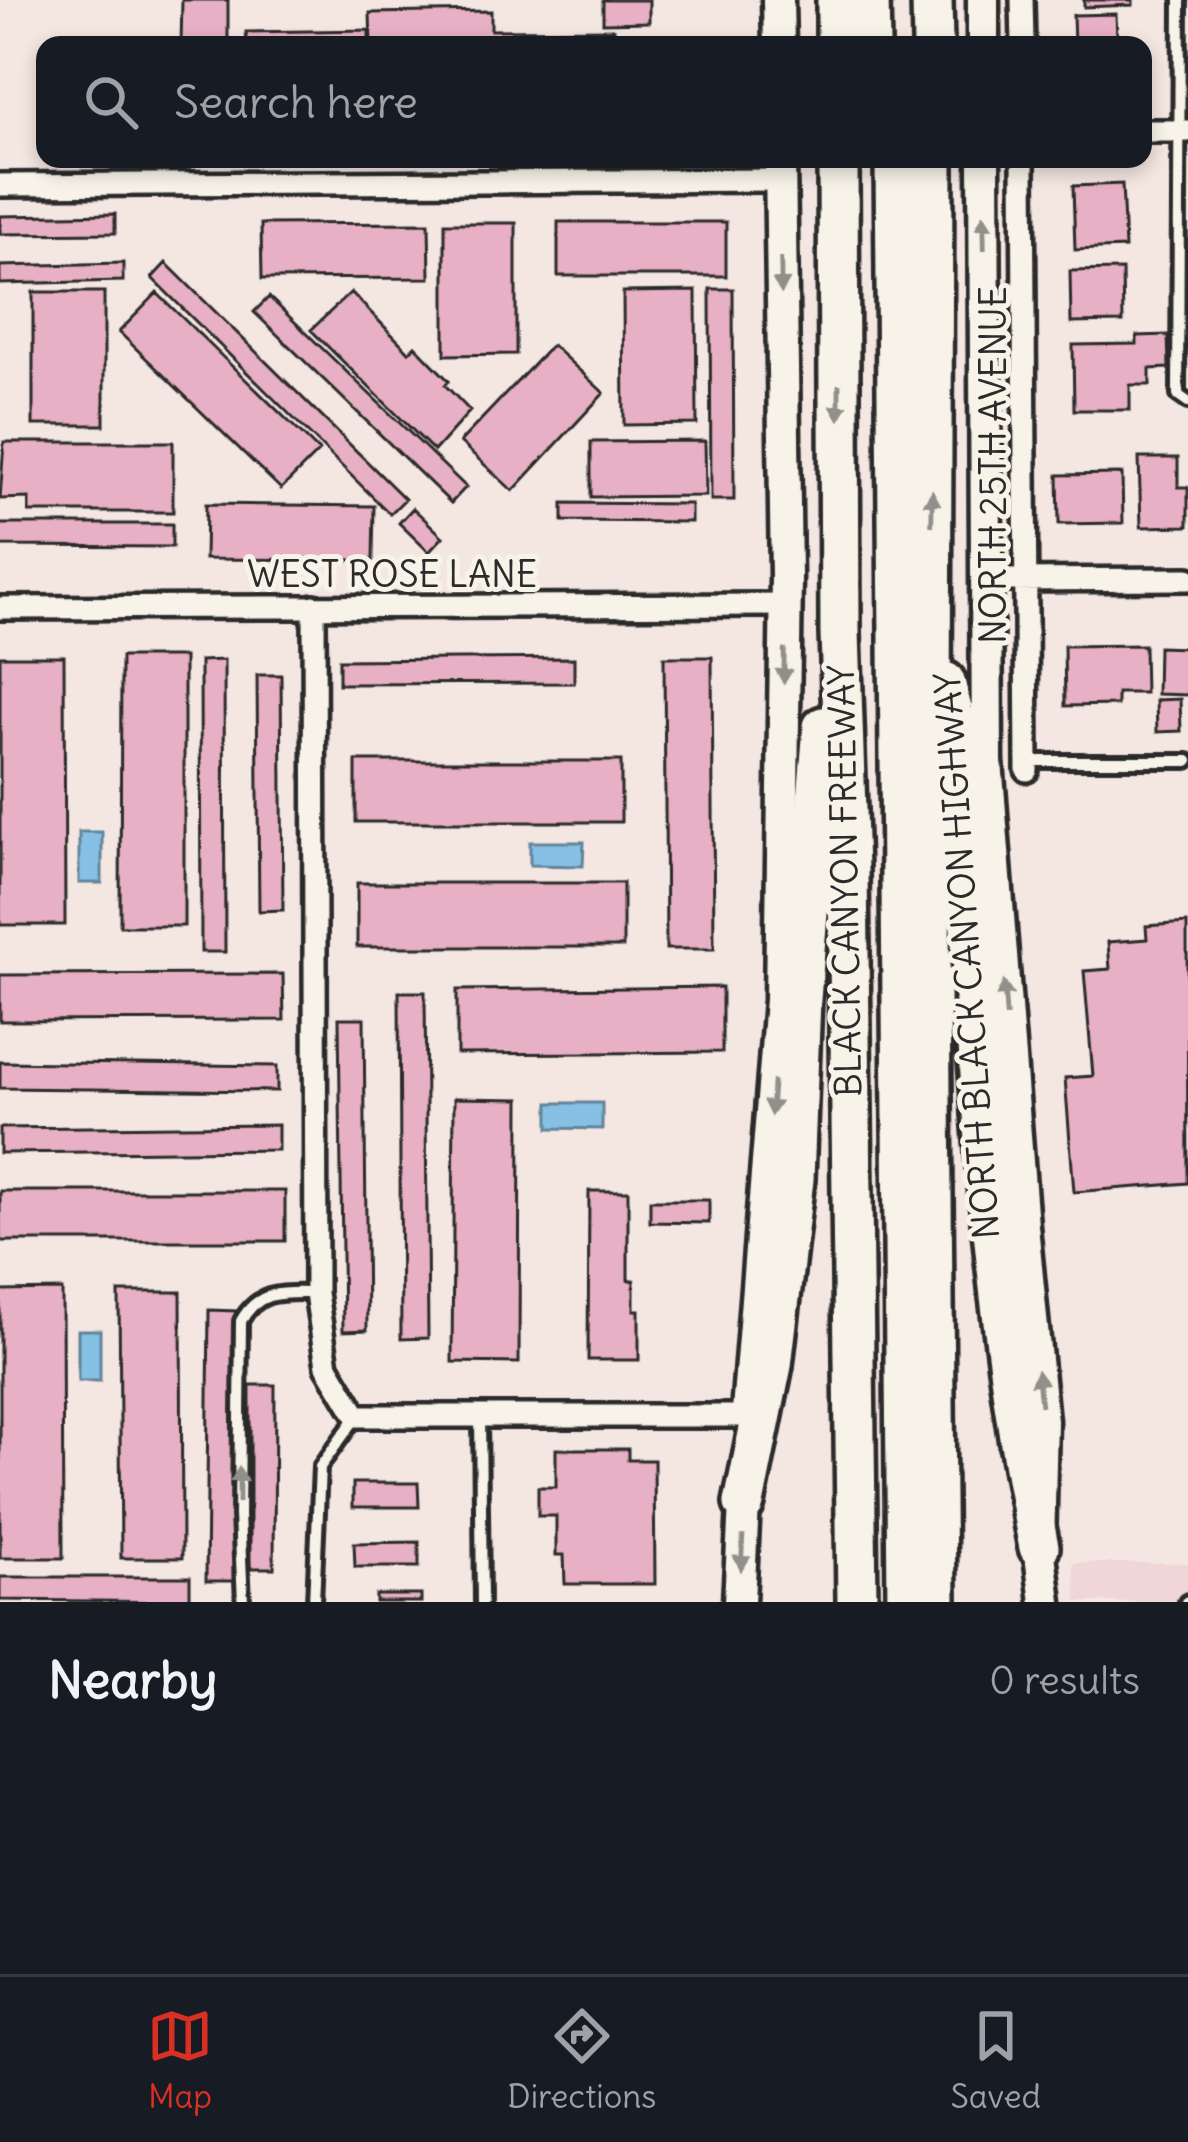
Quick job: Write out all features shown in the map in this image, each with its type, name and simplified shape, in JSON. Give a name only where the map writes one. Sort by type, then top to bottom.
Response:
[{"type":"highway","points":[[837,0],[837,36]]},
{"type":"highway","points":[[869,0],[870,36]]},
{"type":"highway","points":[[894,0],[894,36]]},
{"type":"highway","points":[[932,0],[932,36]]},
{"type":"highway","name":"BLACK CANYON FREEWAY","points":[[838,168],[840,632],[848,869],[857,1602]]},
{"type":"highway","points":[[871,168],[882,1602]]},
{"type":"highway","points":[[895,168],[907,1602]]},
{"type":"highway","points":[[933,168],[930,625],[936,1602]]},
{"type":"highway","points":[[930,625],[957,729],[995,1252],[1014,1425],[1039,1547]]},
{"type":"highway","points":[[744,1503],[772,1365],[794,1179],[819,750],[840,632]]},
{"type":"main road","points":[[778,0],[779,36]]},
{"type":"main road","points":[[982,0],[983,36]]},
{"type":"main road","name":"NORTH BLACK CANYON HIGHWAY","points":[[984,168],[987,761],[1042,1421],[1039,1547],[1046,1602]]},
{"type":"main road","points":[[739,1602],[747,1416],[779,1000],[785,605],[780,170]]},
{"type":"street","points":[[1022,0],[1022,36]]},
{"type":"street","points":[[1152,131],[1185,131]]},
{"type":"street","name":"NORTH 25TH AVENUE","points":[[1023,168],[1027,765]]},
{"type":"street","points":[[0,185],[780,170]]},
{"type":"street","points":[[988,580],[1188,580]]},
{"type":"street","name":"WEST ROSE LANE","points":[[0,608],[785,605]]},
{"type":"street","points":[[314,606],[316,1294],[327,1366],[357,1416],[747,1416]]},
{"type":"lane","points":[[1180,0],[1185,131],[1178,394],[1188,401]]},
{"type":"lane","points":[[1027,765],[1188,761]]},
{"type":"lane","points":[[243,1602],[238,1479],[241,1321],[262,1296],[316,1294]]},
{"type":"lane","points":[[314,1602],[320,1467],[357,1416]]},
{"type":"lane","points":[[481,1416],[482,1602]]},
{"type":"shaded area","points":[[1073,1563],[1188,1563],[1188,1602],[1077,1602]]},
{"type":"water","points":[[79,832],[102,832],[102,883],[79,883]]},
{"type":"water","points":[[530,842],[584,842],[583,866],[530,865]]},
{"type":"water","points":[[549,1103],[602,1103],[602,1129],[549,1128]]},
{"type":"water","points":[[78,1330],[100,1330],[100,1381],[78,1381]]},
{"type":"building","points":[[182,0],[228,0],[228,36],[181,36]]},
{"type":"building","points":[[603,0],[649,0],[649,22],[603,23]]},
{"type":"building","points":[[1084,0],[1133,0],[1133,5],[1084,7]]},
{"type":"building","points":[[491,11],[491,30],[614,29],[614,36],[371,36],[370,13]]},
{"type":"building","points":[[1116,14],[1117,36],[1074,36],[1073,15]]},
{"type":"building","points":[[369,30],[369,36],[246,36],[246,32]]},
{"type":"building","points":[[1122,184],[1125,248],[1075,250],[1073,186]]},
{"type":"building","points":[[115,214],[115,233],[0,234],[0,216]]},
{"type":"building","points":[[558,222],[726,222],[726,276],[558,276]]},
{"type":"building","points":[[429,223],[430,278],[262,279],[261,224]]},
{"type":"building","points":[[445,223],[516,223],[516,354],[445,355]]},
{"type":"building","points":[[123,263],[123,281],[0,284],[0,266]]},
{"type":"building","points":[[166,263],[405,499],[390,514],[152,278]]},
{"type":"building","points":[[1122,270],[1123,322],[1071,323],[1070,271]]},
{"type":"building","points":[[710,289],[733,289],[734,500],[711,500]]},
{"type":"building","points":[[696,291],[697,424],[624,425],[623,292]]},
{"type":"building","points":[[33,292],[104,292],[104,425],[33,425]]},
{"type":"building","points":[[351,292],[409,352],[415,346],[470,411],[434,451],[311,330]]},
{"type":"building","points":[[157,293],[319,451],[281,489],[119,332]]},
{"type":"building","points":[[269,297],[466,487],[451,503],[254,312]]},
{"type":"building","points":[[1168,335],[1169,368],[1150,369],[1150,385],[1130,385],[1130,410],[1074,410],[1073,345],[1137,344],[1137,336]]},
{"type":"building","points":[[552,345],[604,393],[513,491],[460,442]]},
{"type":"building","points":[[705,441],[706,496],[591,497],[591,442]]},
{"type":"building","points":[[4,442],[173,442],[173,512],[29,512],[29,498],[0,499]]},
{"type":"building","points":[[1139,458],[1178,458],[1178,487],[1188,487],[1188,526],[1141,527]]},
{"type":"building","points":[[1122,474],[1123,523],[1059,524],[1058,475]]},
{"type":"building","points":[[563,503],[691,504],[691,522],[563,521]]},
{"type":"building","points":[[206,504],[374,506],[373,560],[205,559]]},
{"type":"building","points":[[413,508],[443,537],[429,552],[399,523]]},
{"type":"building","points":[[0,524],[172,524],[172,547],[0,546]]},
{"type":"building","points":[[1144,645],[1145,693],[1117,693],[1117,705],[1065,706],[1064,646]]},
{"type":"building","points":[[1158,647],[1188,648],[1188,695],[1157,694]]},
{"type":"building","points":[[0,656],[64,656],[65,925],[0,925]]},
{"type":"building","points":[[121,657],[184,657],[184,926],[120,926]]},
{"type":"building","points":[[664,657],[712,657],[714,949],[666,949]]},
{"type":"building","points":[[574,658],[574,683],[339,684],[339,660]]},
{"type":"building","points":[[224,660],[225,952],[201,952],[200,661]]},
{"type":"building","points":[[257,675],[281,675],[283,910],[259,911]]},
{"type":"building","points":[[1180,699],[1181,731],[1157,732],[1156,700]]},
{"type":"building","points":[[356,761],[621,761],[621,822],[356,822]]},
{"type":"building","points":[[357,883],[623,883],[623,947],[357,947]]},
{"type":"building","points":[[1187,923],[1188,1183],[1074,1192],[1065,1078],[1093,1076],[1084,971],[1110,969],[1108,942],[1147,939],[1146,926]]},
{"type":"building","points":[[283,974],[284,1020],[0,1021],[0,975]]},
{"type":"building","points":[[722,987],[722,1052],[457,1054],[457,990]]},
{"type":"building","points":[[399,992],[425,992],[428,1338],[401,1339]]},
{"type":"building","points":[[339,1018],[364,1018],[367,1330],[343,1331]]},
{"type":"building","points":[[0,1062],[277,1066],[277,1091],[0,1088]]},
{"type":"building","points":[[454,1098],[520,1099],[519,1363],[452,1362]]},
{"type":"building","points":[[278,1125],[278,1150],[0,1153],[0,1128]]},
{"type":"building","points":[[0,1191],[285,1191],[285,1241],[0,1241]]},
{"type":"building","points":[[589,1191],[628,1191],[628,1280],[634,1280],[634,1310],[639,1310],[639,1360],[588,1360]]},
{"type":"building","points":[[650,1200],[709,1200],[709,1223],[650,1222]]},
{"type":"building","points":[[62,1290],[63,1558],[0,1558],[0,1291]]},
{"type":"building","points":[[119,1292],[181,1292],[182,1558],[121,1558]]},
{"type":"building","points":[[209,1310],[236,1311],[233,1581],[206,1581]]},
{"type":"building","points":[[250,1385],[275,1385],[274,1568],[250,1568]]},
{"type":"building","points":[[556,1449],[628,1449],[628,1460],[654,1460],[655,1584],[565,1584],[564,1555],[556,1555],[556,1516],[538,1516],[538,1487],[556,1487]]},
{"type":"building","points":[[353,1483],[418,1483],[419,1507],[353,1507]]},
{"type":"building","points":[[419,1542],[419,1567],[355,1567],[354,1543]]},
{"type":"building","points":[[0,1577],[190,1577],[190,1602],[0,1600]]},
{"type":"building","points":[[376,1595],[421,1595],[421,1602],[376,1602]]}]
